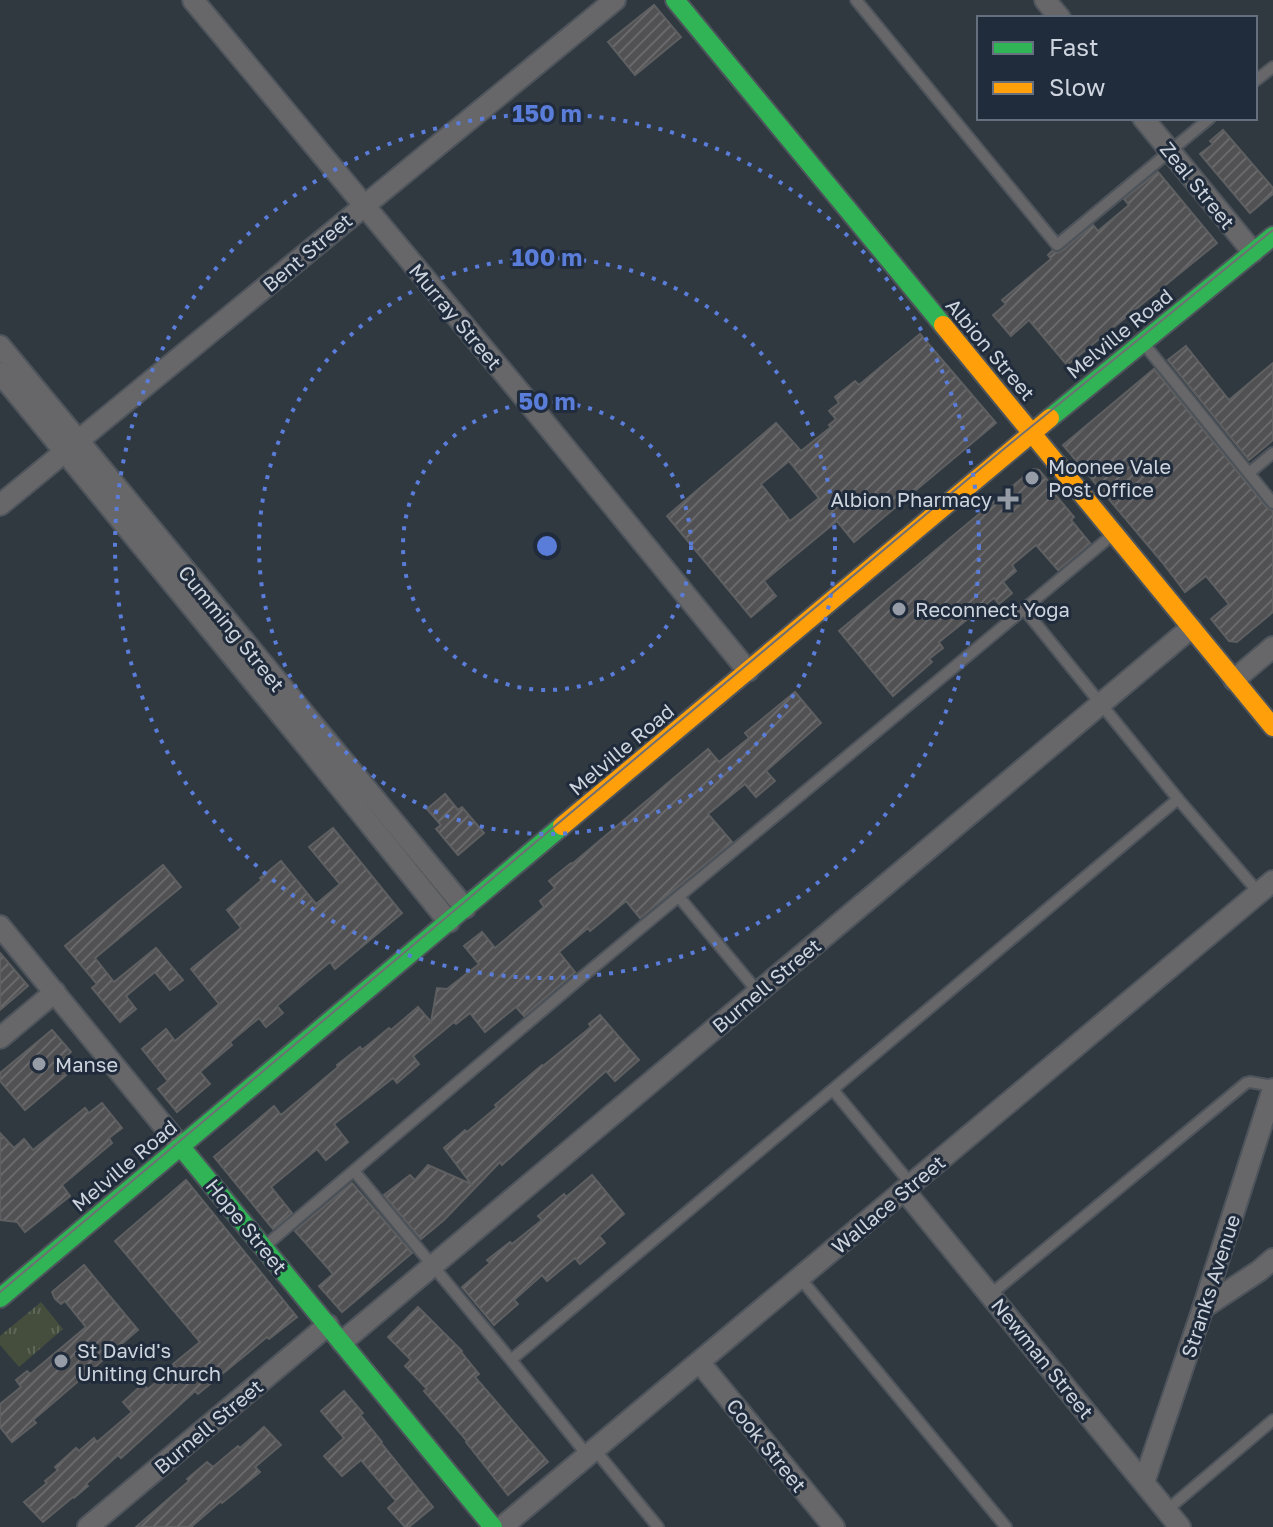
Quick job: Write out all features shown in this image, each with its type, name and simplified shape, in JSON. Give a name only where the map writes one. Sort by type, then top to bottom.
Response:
[{"type":"main road","name":"Albion Street","points":[[675,0],[1273,727]]},
{"type":"main road","name":"Melville Road","points":[[0,1298],[1031,433],[1273,236]]},
{"type":"main road","name":"Hope Street","points":[[181,1147],[342,1342],[481,1522]]},
{"type":"street","name":"Murray Street","points":[[193,0],[748,671]]},
{"type":"street","name":"Bent Street","points":[[0,505],[615,0]]},
{"type":"street","points":[[1045,0],[1058,16]]},
{"type":"street","name":"Zeal Street","points":[[1145,120],[1253,252]]},
{"type":"street","name":"Cumming Street","points":[[0,346],[71,446],[316,744],[449,922]]},
{"type":"street","name":"Cumming Street","points":[[0,373],[71,446]]},
{"type":"street","name":"Burnell Street","points":[[342,1342],[1191,628]]},
{"type":"street","points":[[1234,680],[1273,647]]},
{"type":"street","name":"Cumming Street","points":[[316,744],[465,908]]},
{"type":"street","name":"Wallace Street","points":[[502,1527],[1266,887]]},
{"type":"street","name":"Hope Street","points":[[0,926],[181,1147]]},
{"type":"street","points":[[0,1038],[55,992]]},
{"type":"street","name":"Stranks Avenue","points":[[1144,1482],[1273,1088]]},
{"type":"street","name":"Newman Street","points":[[908,1187],[1180,1527]]},
{"type":"street","points":[[1203,1308],[1273,1259]]},
{"type":"street","name":"Burnell Street","points":[[88,1527],[328,1325]]},
{"type":"street","name":"Cook Street","points":[[700,1363],[834,1527]]},
{"type":"lane","points":[[856,0],[1057,245],[1208,120]]},
{"type":"lane","points":[[1257,79],[1273,67]]},
{"type":"lane","points":[[1143,342],[1273,503]]},
{"type":"lane","points":[[1249,473],[1273,453]]},
{"type":"lane","points":[[264,1247],[1113,534]]},
{"type":"lane","points":[[1024,609],[1178,799],[1266,887]]},
{"type":"lane","points":[[511,1360],[1178,799]]},
{"type":"lane","points":[[679,897],[758,992]]},
{"type":"lane","points":[[991,1294],[1246,1083],[1273,1088]]},
{"type":"lane","points":[[833,1090],[908,1187]]},
{"type":"lane","points":[[354,1171],[511,1360],[658,1527]]},
{"type":"lane","points":[[800,1278],[1006,1527]]},
{"type":"lane","points":[[1167,1510],[1273,1420]]},
{"type":"green space","points":[[41,1302],[63,1329],[19,1367],[0,1345],[0,1336]]},
{"type":"building","points":[[654,5],[681,37],[635,75],[608,42]]},
{"type":"building","points":[[1223,130],[1273,188],[1273,194],[1250,213],[1200,154],[1213,144],[1210,141]]},
{"type":"building","points":[[1158,172],[1217,243],[1067,365],[1029,320],[1011,336],[993,315],[1006,304],[1002,300],[1051,259],[1048,255],[1052,251],[1062,251],[1093,225],[1098,231],[1129,205],[1124,199]]},
{"type":"building","points":[[920,334],[996,423],[854,542],[837,521],[764,581],[776,596],[751,617],[667,516],[776,423],[801,451],[831,427],[829,425],[836,419],[829,411],[839,403],[835,397],[855,381],[859,385]],"holes":[[[789,461],[819,498],[790,521],[761,484]]]},
{"type":"building","points":[[1186,346],[1229,400],[1273,363],[1273,440],[1249,460],[1168,360]]},
{"type":"building","points":[[1154,369],[1267,508],[1273,511],[1273,612],[1237,642],[1229,641],[1211,619],[1229,604],[1206,576],[1185,592],[1063,445]]},
{"type":"building","points":[[1033,469],[1039,470],[1055,489],[1053,492],[1074,517],[1071,520],[1090,543],[1058,570],[1036,545],[1012,565],[1016,571],[1003,582],[1012,593],[999,604],[994,598],[939,642],[943,648],[929,659],[932,662],[893,696],[839,631]]},
{"type":"building","points":[[795,692],[821,723],[766,771],[775,781],[756,797],[745,784],[708,814],[732,842],[640,918],[626,901],[559,952],[575,972],[524,1016],[516,1007],[485,1032],[470,1013],[456,1024],[454,1022],[413,1056],[419,1064],[397,1083],[393,1078],[334,1124],[348,1142],[326,1160],[317,1149],[271,1187],[292,1213],[273,1229],[214,1157],[274,1106],[281,1115],[337,1065],[389,1028],[391,1030],[418,1007],[431,1022],[437,988],[447,989],[479,964],[464,946],[482,932],[495,948],[544,907],[540,901],[555,888],[549,881],[708,749],[719,762],[749,738],[745,733]]},
{"type":"building","points":[[445,794],[458,810],[462,807],[484,833],[458,855],[436,829],[441,825],[427,809]]},
{"type":"building","points":[[333,828],[402,913],[335,969],[330,962],[277,1006],[283,1013],[266,1027],[259,1018],[230,1042],[232,1045],[200,1072],[210,1084],[177,1112],[158,1089],[168,1081],[142,1049],[166,1029],[175,1041],[219,1004],[191,969],[241,928],[227,910],[262,880],[260,878],[281,861],[316,904],[340,884],[309,847]]},
{"type":"building","points":[[163,865],[181,887],[95,958],[114,982],[156,948],[183,980],[170,990],[155,972],[126,996],[136,1009],[120,1022],[92,988],[97,984],[65,946]]},
{"type":"building","points":[[0,953],[28,986],[0,1010]]},
{"type":"building","points":[[600,1015],[639,1060],[615,1081],[606,1071],[502,1165],[500,1162],[444,1220],[421,1239],[384,1195],[410,1175],[415,1180],[428,1165],[471,1184],[444,1148],[591,1027],[589,1024]]},
{"type":"building","name":"Manse","points":[[52,1030],[71,1052],[63,1059],[72,1070],[25,1110],[0,1081],[0,1073]]},
{"type":"building","points":[[102,1103],[122,1128],[109,1138],[112,1143],[62,1185],[70,1196],[25,1232],[17,1222],[0,1220],[0,1133],[14,1148],[24,1139],[33,1150],[85,1108],[89,1113]]},
{"type":"building","points":[[592,1175],[624,1214],[599,1236],[605,1243],[580,1264],[575,1258],[547,1281],[542,1275],[514,1300],[518,1304],[494,1325],[462,1287],[490,1263],[487,1260],[542,1220],[538,1216]]},
{"type":"building","points":[[186,1180],[297,1317],[269,1339],[267,1337],[198,1394],[195,1391],[121,1458],[118,1455],[86,1484],[88,1486],[43,1522],[24,1502],[47,1483],[45,1481],[58,1470],[55,1467],[76,1448],[79,1451],[94,1438],[97,1442],[132,1412],[123,1402],[143,1384],[148,1389],[200,1342],[115,1241]]},
{"type":"building","points":[[352,1183],[412,1253],[342,1312],[319,1286],[333,1274],[295,1231]]},
{"type":"building","points":[[84,1265],[138,1330],[33,1420],[36,1423],[12,1442],[0,1427],[0,1404],[21,1387],[16,1380],[27,1371],[30,1374],[86,1327],[65,1301],[61,1304],[52,1292]]},
{"type":"building","points":[[418,1307],[462,1351],[479,1374],[475,1377],[548,1462],[508,1495],[424,1391],[427,1389],[405,1366],[411,1360],[388,1337]]},
{"type":"building","points":[[344,1391],[433,1507],[409,1527],[405,1527],[388,1508],[396,1501],[361,1460],[342,1476],[324,1456],[344,1438],[321,1411]]},
{"type":"building","points":[[264,1427],[281,1445],[255,1467],[260,1472],[222,1503],[191,1527],[136,1527],[207,1462],[213,1467]]},
{"type":"tram line","points":[[0,1292],[1005,448],[1273,230]]},
{"type":"traffic: fast","points":[[675,0],[943,325]]},
{"type":"traffic: fast","points":[[1050,418],[1273,236]]},
{"type":"traffic: fast","points":[[0,1298],[562,826]]},
{"type":"traffic: fast","points":[[181,1147],[493,1527]]},
{"type":"traffic: slow","points":[[943,325],[1273,727]]},
{"type":"traffic: slow","points":[[562,826],[1050,418]]},
{"type":"place","name":"Moonee Vale Post Office","points":[[1032,478]]},
{"type":"place","name":"Albion Pharmacy","points":[[1008,499]]},
{"type":"place","name":"Reconnect Yoga","points":[[899,609]]},
{"type":"place","name":"Manse","points":[[39,1064]]},
{"type":"place","name":"St David's Uniting Church","points":[[61,1361]]}]
